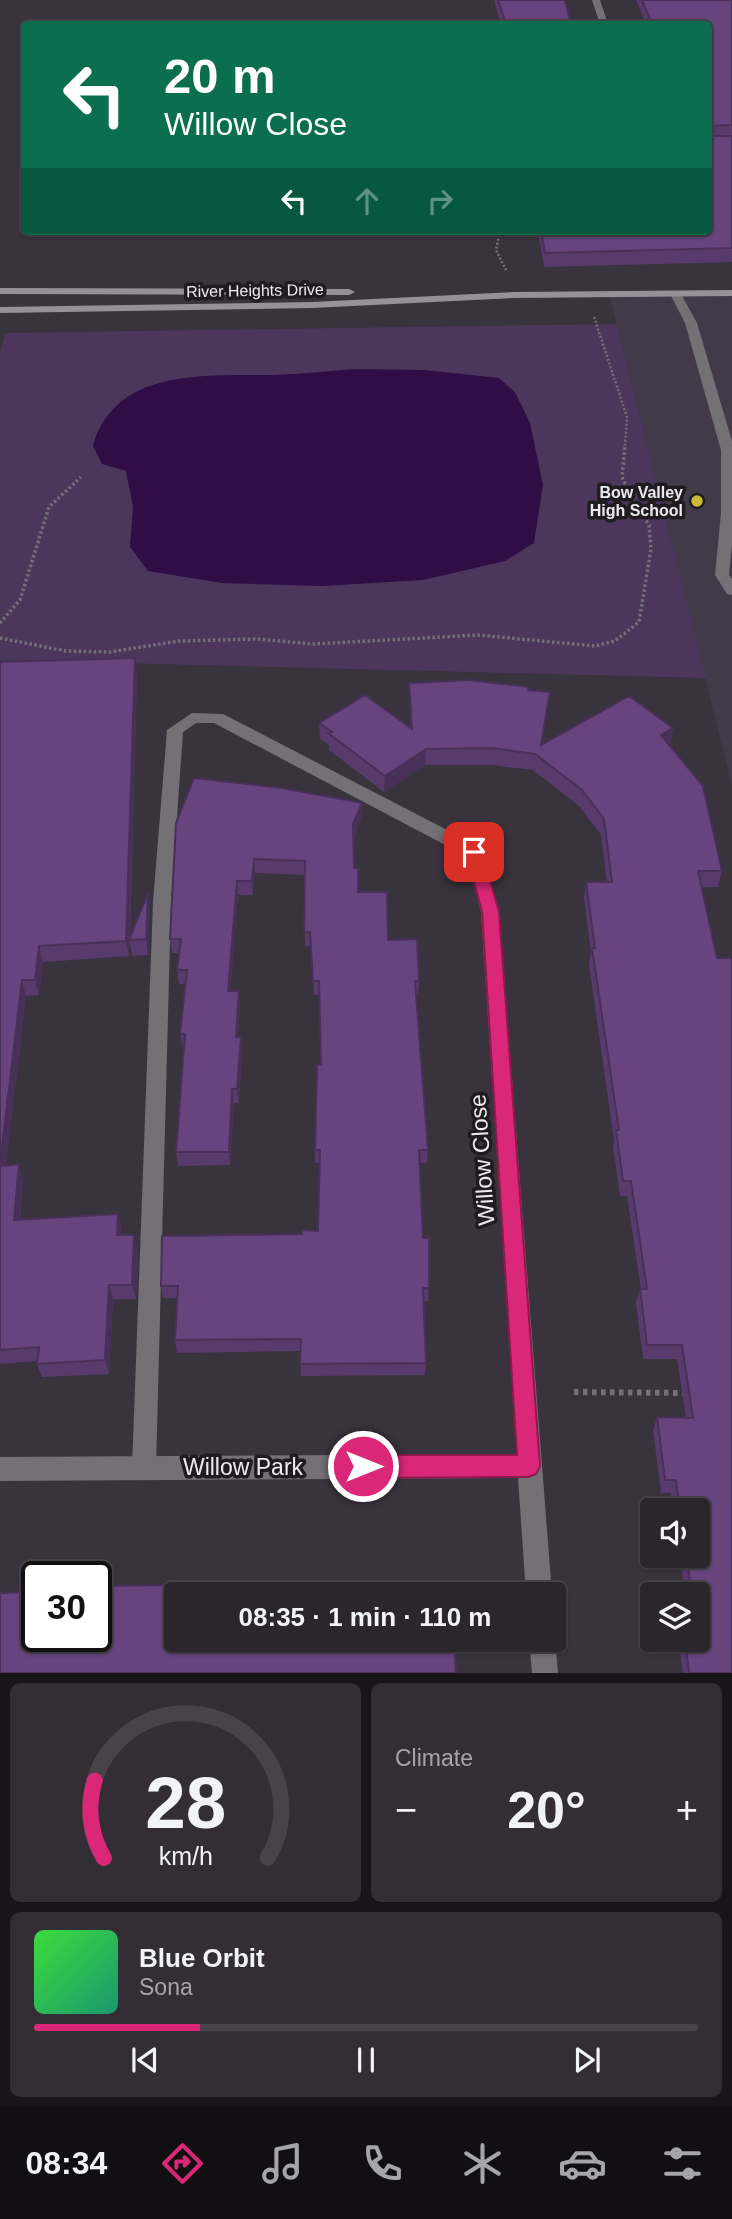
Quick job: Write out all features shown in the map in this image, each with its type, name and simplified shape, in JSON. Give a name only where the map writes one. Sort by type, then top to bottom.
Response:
[{"type":"street","points":[[596,0],[603,21]]},
{"type":"street","name":"River Heights Drive","points":[[0,291],[510,296],[732,293]]},
{"type":"street","points":[[676,294],[691,323],[728,450],[728,513],[722,575],[732,591]]},
{"type":"street","name":"River Heights Drive","points":[[0,310],[313,305],[510,296]]},
{"type":"street","name":"Willow Close","points":[[144,1468],[162,902],[175,730],[192,718],[217,718],[474,852],[490,912],[537,1582]]},
{"type":"street","name":"Willow Park","points":[[0,1469],[528,1466]]},
{"type":"street","points":[[543,1652],[545,1673]]},
{"type":"path","points":[[499,235],[496,250],[510,278]]},
{"type":"path","points":[[0,638],[66,651],[110,652],[179,641],[257,639],[327,644],[478,635],[596,646],[615,640],[639,622],[651,549],[649,525],[633,501],[622,477],[627,417],[594,315]]},
{"type":"path","points":[[0,623],[9,617],[25,589],[50,505],[81,477]]},
{"type":"path","points":[[574,1392],[693,1393]]},
{"type":"shaded area","name":"Bow Valley High School","points":[[732,293],[732,786],[609,294]]},
{"type":"shaded area","points":[[617,324],[706,678],[0,660],[0,353],[5,333]]},
{"type":"shaded area","points":[[354,369],[424,370],[499,378],[515,392],[530,423],[543,485],[534,543],[505,561],[423,580],[322,586],[222,583],[148,571],[130,547],[133,507],[126,471],[102,464],[93,446],[104,420],[121,402],[142,389],[193,377],[283,375]]},
{"type":"building","points":[[498,0],[565,0],[570,21],[505,21]]},
{"type":"building","points":[[642,0],[732,0],[732,125],[712,126],[712,21],[651,21]]},
{"type":"building","points":[[712,136],[732,136],[732,248],[545,253],[542,235],[712,235]]},
{"type":"building","points":[[135,658],[126,941],[39,946],[35,980],[22,980],[0,1163],[0,662]]},
{"type":"building","points":[[469,680],[550,692],[541,745],[629,696],[673,728],[661,735],[703,786],[722,871],[698,871],[717,958],[732,960],[732,1673],[689,1673],[686,1652],[710,1652],[710,1582],[690,1582],[688,1568],[710,1568],[710,1498],[678,1498],[676,1480],[665,1480],[657,1417],[693,1418],[682,1345],[647,1345],[640,1289],[647,1289],[631,1181],[623,1181],[616,1130],[619,1130],[592,948],[595,948],[586,882],[612,882],[604,819],[582,790],[535,754],[493,748],[426,749],[385,776],[328,733],[332,732],[319,723],[365,695],[412,729],[409,683]]},
{"type":"building","points":[[194,778],[282,788],[362,803],[353,824],[354,868],[358,868],[358,892],[387,892],[388,940],[417,939],[419,981],[415,981],[428,1150],[419,1150],[423,1238],[429,1238],[429,1288],[423,1288],[426,1363],[300,1364],[301,1339],[175,1340],[178,1286],[161,1286],[162,1236],[302,1234],[302,1230],[318,1231],[320,1150],[315,1150],[317,1065],[321,1065],[319,981],[313,981],[310,932],[304,932],[305,861],[254,859],[252,881],[237,881],[228,991],[239,991],[236,1037],[241,1037],[237,1089],[232,1089],[229,1152],[176,1152],[185,1034],[180,1034],[187,970],[177,970],[181,939],[170,939],[176,823]]},
{"type":"building","points":[[148,893],[146,939],[129,940]]},
{"type":"building","points":[[19,1164],[14,1220],[118,1214],[117,1235],[134,1235],[132,1285],[109,1285],[105,1360],[37,1364],[39,1347],[0,1350],[0,1166]]},
{"type":"building","points":[[164,1585],[164,1652],[455,1652],[456,1673],[0,1673],[0,1593],[21,1592],[21,1652],[112,1652],[112,1586]]},
{"type":"place","name":"Bow Valley High School","points":[[697,501]]},
{"type":"route","points":[[363,1466],[528,1466],[490,912],[474,852]]}]
